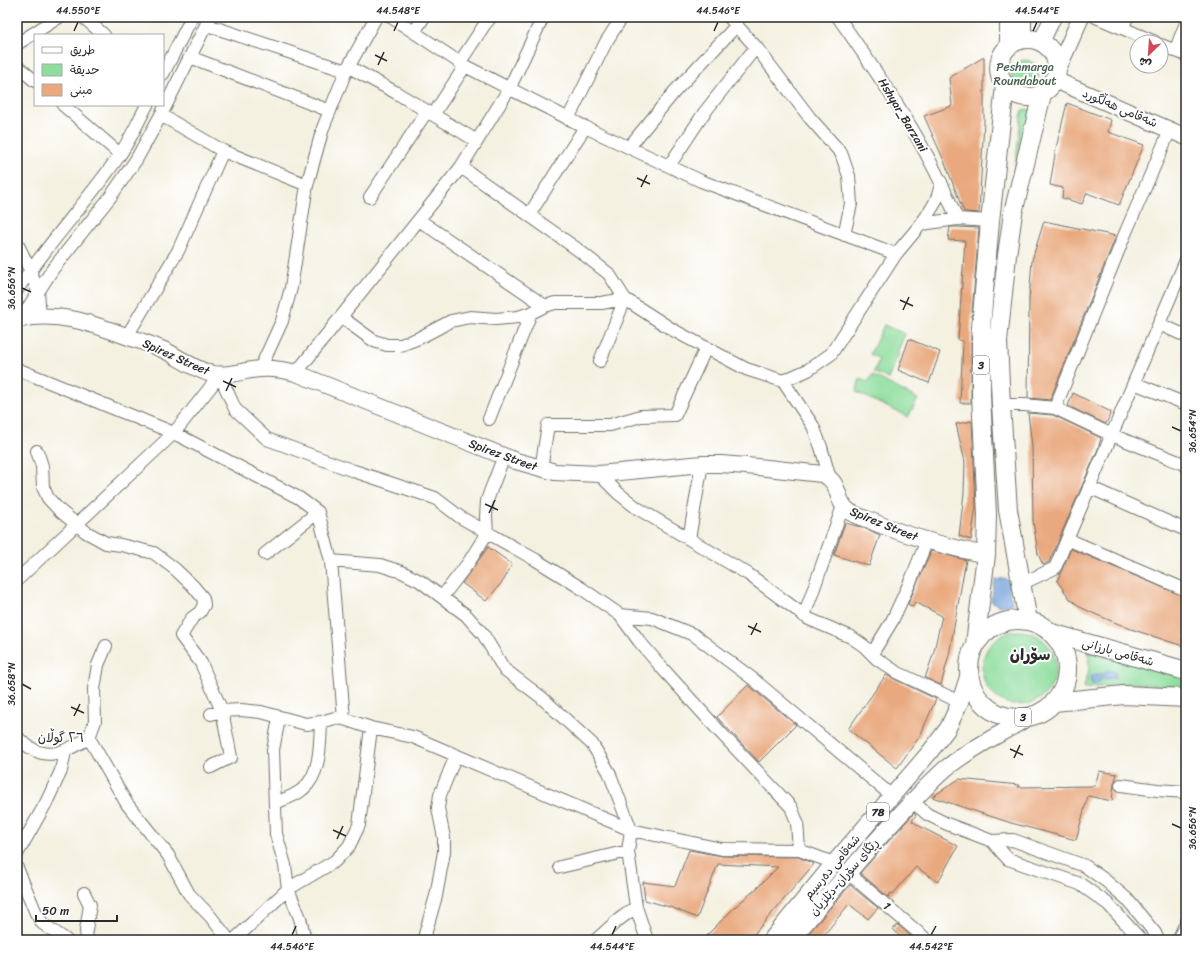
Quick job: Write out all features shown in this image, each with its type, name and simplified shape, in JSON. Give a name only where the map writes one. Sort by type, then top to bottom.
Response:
[{"type":"highway","points":[[1009,17],[1016,42]]},
{"type":"highway","points":[[1016,42],[1022,17]]},
{"type":"highway","points":[[1016,42],[1043,38],[1054,54],[1057,62],[1056,76]]},
{"type":"highway","name":"3","points":[[975,644],[985,632],[998,624],[1012,620],[1028,621],[1039,625],[1051,633],[1063,650],[1067,666],[1062,689],[1054,702],[1044,710],[1026,717],[1004,716],[991,710],[980,700],[972,688],[969,674],[970,658],[975,644],[986,555],[988,514],[981,395],[981,327],[990,221],[1005,86],[999,74],[999,65],[1003,52],[1016,42]]},
{"type":"highway","name":"3","points":[[1028,621],[1008,510],[998,340],[1013,213],[1042,94],[1050,88],[1056,76]]},
{"type":"highway","points":[[1005,86],[1014,94],[1022,97],[1030,98],[1042,94]]},
{"type":"highway","name":"شەقامی بارزانی","points":[[1051,633],[1186,671]]},
{"type":"highway","name":"3","points":[[1054,702],[1124,695],[1186,698]]},
{"type":"main road","points":[[1053,17],[1043,38],[1069,44]]},
{"type":"main road","points":[[1056,76],[1081,17]]},
{"type":"main road","name":"شەقامی ھەڵگورد","points":[[1056,76],[1186,137]]},
{"type":"main road","name":"Spirez Street","points":[[19,319],[40,316],[61,317],[83,322],[127,336],[164,351],[206,372],[220,375],[260,369],[285,370],[296,373],[504,456],[541,469],[570,474],[599,474],[702,464],[739,465],[822,474],[830,479],[837,488],[843,506],[854,514],[927,540],[986,555]]},
{"type":"main road","name":"شەقامی دەرسیم","points":[[771,940],[834,863],[929,753],[948,728],[960,702],[969,674]]},
{"type":"main road","name":"ڕێگای سۆران-دێلزیان","points":[[791,940],[847,872],[912,801],[946,769],[974,749],[1032,715]]},
{"type":"street","points":[[17,44],[59,17]]},
{"type":"street","points":[[83,17],[103,34]]},
{"type":"street","points":[[164,72],[192,17]]},
{"type":"street","points":[[260,369],[282,321],[290,288],[307,185],[323,128],[347,69],[376,17]]},
{"type":"street","points":[[391,17],[463,64],[568,119],[701,181],[896,254]]},
{"type":"street","points":[[414,32],[424,17]]},
{"type":"street","points":[[370,197],[463,64],[485,24],[491,17]]},
{"type":"street","points":[[296,373],[461,167],[509,89],[543,17]]},
{"type":"street","points":[[568,119],[606,42],[622,17]]},
{"type":"street","name":"Hshyar_Barzani","points":[[838,17],[888,88],[928,156],[957,219]]},
{"type":"street","points":[[1096,17],[1136,34]]},
{"type":"street","points":[[1123,28],[1127,17]]},
{"type":"street","points":[[19,319],[62,258],[124,178],[161,115],[208,21],[347,69],[430,113],[477,141]]},
{"type":"street","points":[[629,147],[733,21],[756,47],[810,118],[841,153],[849,176],[851,204],[844,234]]},
{"type":"street","points":[[1169,48],[1181,53],[1186,22]]},
{"type":"street","points":[[669,166],[704,113],[756,47]]},
{"type":"street","points":[[190,57],[330,111]]},
{"type":"street","points":[[17,66],[34,80]]},
{"type":"street","points":[[64,106],[120,154]]},
{"type":"street","points":[[17,290],[30,270],[120,154],[146,106]]},
{"type":"street","points":[[161,115],[223,151],[307,185]]},
{"type":"street","points":[[529,215],[586,127]]},
{"type":"street","points":[[1055,408],[1125,234],[1170,130]]},
{"type":"street","points":[[127,336],[178,251],[223,151]]},
{"type":"street","points":[[461,167],[577,249],[609,274],[626,299],[673,330],[746,369],[783,381],[813,426],[822,447],[830,479]]},
{"type":"street","points":[[783,381],[808,370],[831,354],[896,254],[932,209],[939,194],[941,182]]},
{"type":"street","points":[[921,224],[957,219],[990,221]]},
{"type":"street","points":[[419,220],[545,306]]},
{"type":"street","points":[[17,243],[30,270],[38,292],[40,316]]},
{"type":"street","points":[[1021,584],[1055,568],[1159,324],[1185,267]]},
{"type":"street","points":[[341,317],[374,341],[387,345],[401,345],[419,338],[451,321],[470,317],[518,317],[555,303],[601,302],[626,299]]},
{"type":"street","points":[[600,361],[626,299]]},
{"type":"street","points":[[489,420],[531,313]]},
{"type":"street","points":[[1159,324],[1186,336]]},
{"type":"street","points":[[541,469],[548,425],[610,425],[641,416],[675,415],[706,348]]},
{"type":"street","points":[[17,369],[174,433],[299,498],[318,512],[331,561],[344,719]]},
{"type":"street","points":[[17,580],[174,433],[220,375],[235,409],[267,438],[354,471],[435,498],[460,517],[543,564],[620,615],[639,641],[668,674],[720,732],[791,807],[798,822],[799,850]]},
{"type":"street","points":[[1134,383],[1186,404]]},
{"type":"street","points":[[1001,405],[1024,405],[1055,408],[1112,435],[1186,466]]},
{"type":"street","points":[[37,451],[42,466],[41,474],[43,487],[48,498],[59,510],[76,524],[106,543],[154,553],[175,569],[203,598],[204,605],[200,612],[189,623],[181,636],[201,663],[231,756],[211,767]]},
{"type":"street","points":[[442,597],[469,562],[487,533],[487,501],[504,456]]},
{"type":"street","points":[[689,539],[702,464]]},
{"type":"street","points":[[599,474],[618,493],[637,508],[748,574],[804,616],[851,636],[877,659],[896,672],[960,702]]},
{"type":"street","points":[[1089,488],[1186,530]]},
{"type":"street","points":[[804,616],[843,506]]},
{"type":"street","points":[[265,554],[318,512]]},
{"type":"street","points":[[872,654],[892,621],[927,540]]},
{"type":"street","points":[[1067,540],[1186,590]]},
{"type":"street","points":[[331,561],[380,565],[402,572],[420,581],[466,615],[483,634],[504,669],[541,697],[592,744],[609,772],[631,830],[628,851],[636,907],[647,940]]},
{"type":"street","points":[[620,615],[652,618],[694,635],[749,675],[892,796]]},
{"type":"street","points":[[17,737],[33,750],[52,755],[65,751],[89,738],[95,721],[94,689],[98,665],[106,646]]},
{"type":"street","points":[[217,713],[241,710],[261,712],[306,724],[334,718],[344,719],[371,728],[413,737],[631,830],[722,848],[799,850],[834,863]]},
{"type":"street","points":[[279,718],[273,750],[276,834],[285,865],[288,889],[300,918],[305,940]]},
{"type":"street","points":[[275,803],[292,796],[303,788],[311,778],[320,755],[321,722]]},
{"type":"street","points":[[234,940],[288,889],[335,861],[349,846],[359,826],[371,728]]},
{"type":"street","points":[[89,738],[127,804],[168,855],[189,894],[210,916],[229,940]]},
{"type":"street","points":[[17,854],[61,771],[65,751]]},
{"type":"street","points":[[424,938],[436,896],[444,852],[444,838],[438,808],[440,795],[456,755]]},
{"type":"street","points":[[1121,785],[1186,792]]},
{"type":"street","points":[[912,801],[928,814],[947,824],[992,841],[1013,840],[1085,866],[1127,899],[1155,933],[1158,940]]},
{"type":"street","points":[[992,841],[1008,859],[1080,884],[1108,904],[1141,940]]},
{"type":"street","points":[[560,867],[628,851]]},
{"type":"street","points":[[17,868],[36,913],[42,923],[66,940]]},
{"type":"street","name":"1","points":[[847,872],[926,940]]},
{"type":"street","points":[[84,893],[90,905],[86,930],[87,940]]},
{"type":"street","points":[[596,940],[617,921],[636,907]]},
{"type":"street","points":[[1178,940],[1186,923]]},
{"type":"green space","name":"Peshmarga Roundabout","points":[[1025,60],[1035,64],[1039,74],[1035,84],[1025,88],[1015,84],[1011,74],[1015,64]]},
{"type":"green space","points":[[1036,109],[1012,191],[1022,110]]},
{"type":"green space","points":[[884,325],[905,334],[897,353],[899,354],[888,379],[874,372],[879,359],[870,354]]},
{"type":"green space","points":[[872,375],[918,399],[908,417],[856,392],[860,379],[868,382]]},
{"type":"green space","points":[[1012,631],[1026,631],[1033,633],[1046,641],[1054,654],[1056,668],[1054,682],[1046,695],[1033,703],[1026,705],[1012,705],[1005,703],[992,695],[984,682],[982,675],[982,661],[984,654],[992,641],[1005,633]]},
{"type":"green space","points":[[1088,652],[1186,678],[1186,688],[1129,683],[1083,689],[1087,679],[1089,663]]},
{"type":"water","points":[[1005,578],[1010,581],[1009,592],[1013,604],[999,606],[991,601],[995,580]]},
{"type":"water","points":[[1109,670],[1115,672],[1115,678],[1103,679],[1094,685],[1091,683],[1091,677],[1094,674],[1103,674]]},
{"type":"building","points":[[984,57],[984,121],[979,213],[965,212],[924,116],[952,106],[949,78]]},
{"type":"building","points":[[1067,103],[1111,120],[1108,132],[1144,145],[1119,205],[1087,193],[1082,204],[1062,198],[1063,188],[1050,185],[1056,148]]},
{"type":"building","points":[[1044,221],[1116,236],[1050,400],[1028,398],[1029,300],[1032,260]]},
{"type":"building","points":[[950,227],[979,228],[971,326],[971,403],[960,403],[963,341],[958,340],[965,241],[948,240]]},
{"type":"building","points":[[909,339],[940,352],[929,383],[898,370]]},
{"type":"building","points":[[1073,393],[1111,412],[1106,424],[1068,406]]},
{"type":"building","points":[[1028,413],[1053,415],[1101,438],[1098,449],[1049,562],[1043,565],[1038,554],[1033,521],[1032,446]]},
{"type":"building","points":[[972,421],[976,506],[971,540],[959,536],[964,493],[965,462],[956,424]]},
{"type":"building","points":[[845,523],[861,527],[880,535],[869,566],[834,555]]},
{"type":"building","points":[[488,547],[512,564],[504,580],[486,601],[462,583]]},
{"type":"building","points":[[1071,549],[1186,597],[1186,647],[1131,629],[1097,615],[1082,608],[1070,599],[1057,581]]},
{"type":"building","points":[[931,551],[966,560],[949,655],[941,685],[925,678],[933,655],[942,616],[915,602],[913,607],[908,604]]},
{"type":"building","points":[[886,675],[936,699],[920,736],[897,768],[848,729]]},
{"type":"building","points":[[748,685],[796,725],[759,762],[717,717]]},
{"type":"building","points":[[1099,771],[1117,774],[1112,801],[1088,796],[1076,840],[1011,823],[932,797],[959,779],[1019,785],[1018,787],[1095,786]]},
{"type":"building","points":[[914,813],[916,815],[912,821],[958,846],[938,882],[916,867],[893,894],[891,893],[888,897],[860,873]]},
{"type":"building","points":[[689,850],[722,856],[798,857],[814,864],[749,940],[705,940],[709,933],[736,906],[778,867],[718,864],[697,918],[673,908],[645,900],[643,882],[675,886]]},
{"type":"building","points":[[850,885],[878,908],[868,919],[849,904],[820,940],[803,940]]},
{"type":"building","points":[[898,925],[915,940],[903,940],[893,929]]},
{"type":"district","name":"سۆران","points":[[1030,654]]},
{"type":"district","name":"٢٦ گوڵان","points":[[61,737]]}]
